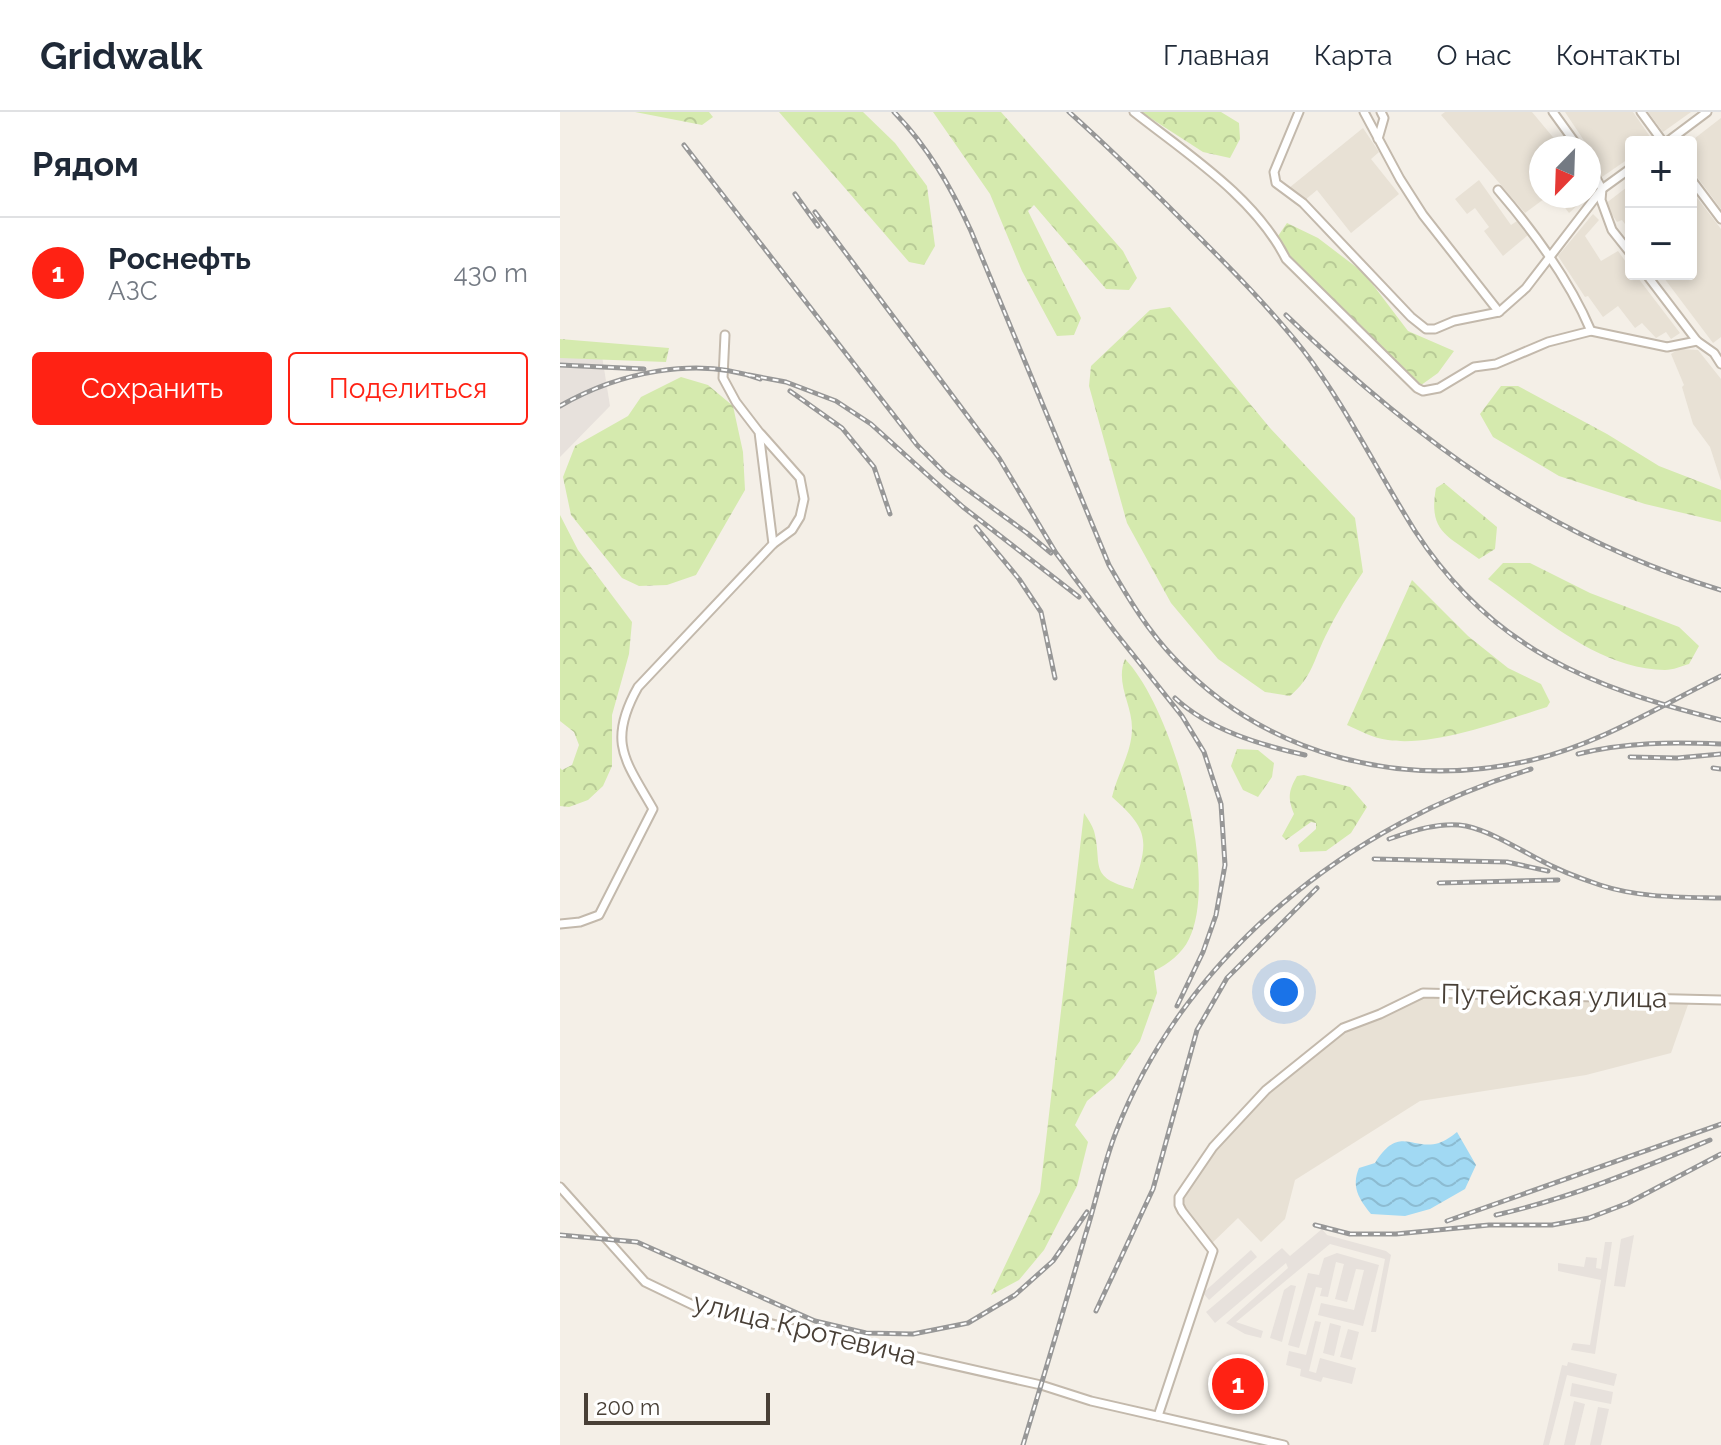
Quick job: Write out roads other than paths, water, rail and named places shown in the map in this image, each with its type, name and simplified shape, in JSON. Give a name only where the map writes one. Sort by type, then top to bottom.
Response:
[{"type":"street","points":[[1134,112],[1231,190],[1276,239],[1286,259],[1423,391],[1439,388],[1474,367],[1496,364],[1548,342],[1591,331],[1667,347],[1697,341]]},
{"type":"street","points":[[1299,112],[1274,172],[1276,183],[1303,203],[1426,329],[1499,312],[1526,288],[1602,189],[1625,172]]},
{"type":"street","points":[[1364,112],[1423,215],[1499,312]]},
{"type":"street","points":[[1378,139],[1384,118],[1381,112]]},
{"type":"street","points":[[1553,112],[1570,136]]},
{"type":"street","points":[[1641,112],[1660,136]]},
{"type":"street","points":[[1673,136],[1707,112]]},
{"type":"street","points":[[1697,187],[1721,219]]},
{"type":"street","points":[[1602,189],[1601,200],[1612,230],[1625,246]]},
{"type":"street","points":[[1498,190],[1526,222],[1580,305],[1591,331]]},
{"type":"street","points":[[1651,280],[1697,341],[1718,351],[1721,364]]},
{"type":"street","points":[[560,924],[580,922],[599,915],[653,809],[628,765],[620,733],[638,687],[773,544],[792,530],[800,517],[804,499],[800,478],[759,432],[736,402],[723,378],[725,335]]},
{"type":"street","points":[[759,432],[773,544]]},
{"type":"street","name":"Путейская улица","points":[[1158,1416],[1213,1251],[1182,1211],[1179,1197],[1213,1147],[1266,1090],[1343,1028],[1423,993],[1721,1000]]},
{"type":"street","name":"улица Кротевича","points":[[560,1187],[645,1282],[697,1307],[1041,1385],[1091,1401],[1284,1445]]},
{"type":"water","points":[[1457,1132],[1476,1165],[1465,1189],[1430,1209],[1405,1216],[1371,1214],[1358,1192],[1356,1181],[1359,1168],[1375,1163],[1384,1151],[1399,1142],[1429,1145],[1446,1140]]},
{"type":"railway","points":[[894,112],[928,153],[971,231],[1109,565],[1147,626],[1175,659],[1212,693],[1252,720],[1295,742],[1340,758],[1387,767],[1435,771],[1483,768],[1557,753],[1629,723],[1721,676]]},
{"type":"railway","points":[[1069,112],[1211,249],[1289,332],[1333,393],[1415,531],[1445,572],[1477,606],[1511,634],[1586,677],[1628,693],[1721,720]]},
{"type":"railway","points":[[684,145],[917,445],[946,474],[1051,553]]},
{"type":"railway","points":[[795,194],[818,226]]},
{"type":"railway","points":[[815,212],[999,458],[1056,553],[1182,716],[1204,752],[1221,804],[1225,865],[1216,915],[1203,952],[1177,1006]]},
{"type":"railway","points":[[1286,315],[1384,403],[1487,480],[1598,543],[1721,590]]},
{"type":"railway","points":[[560,365],[644,369]]},
{"type":"railway","points":[[560,406],[606,384],[658,371],[710,368],[760,379]]},
{"type":"railway","points":[[749,375],[786,382],[836,401],[871,424],[963,507],[1079,597]]},
{"type":"railway","points":[[790,391],[842,428],[874,467],[890,514]]},
{"type":"railway","points":[[976,527],[1019,579],[1041,612],[1055,678]]},
{"type":"railway","points":[[1175,698],[1219,727],[1253,741],[1305,755]]},
{"type":"railway","points":[[1578,754],[1649,744],[1721,744]]},
{"type":"railway","points":[[1630,757],[1677,758],[1721,754]]},
{"type":"railway","points":[[1713,768],[1721,769]]},
{"type":"railway","points":[[1023,1445],[1116,1132],[1146,1068],[1185,1008],[1230,953],[1282,904],[1339,861],[1400,823],[1464,793],[1531,769]]},
{"type":"railway","points":[[1389,839],[1437,826],[1466,826],[1494,836],[1561,870],[1615,889],[1660,896],[1721,898]]},
{"type":"railway","points":[[1374,859],[1507,862],[1548,871]]},
{"type":"railway","points":[[1439,883],[1558,880]]},
{"type":"railway","points":[[1096,1311],[1153,1189],[1197,1030],[1227,978],[1317,888]]},
{"type":"railway","points":[[1447,1221],[1721,1124]]},
{"type":"railway","points":[[1496,1215],[1578,1191],[1710,1140]]},
{"type":"railway","points":[[1315,1225],[1350,1234],[1396,1234],[1489,1225],[1552,1225],[1589,1218],[1628,1203],[1721,1154]]},
{"type":"railway","points":[[560,1235],[637,1242],[815,1321],[866,1333],[913,1334],[968,1323],[1015,1295],[1053,1261],[1087,1212]]},
{"type":"place","name":"Роснефть","points":[[1238,1384]]}]
